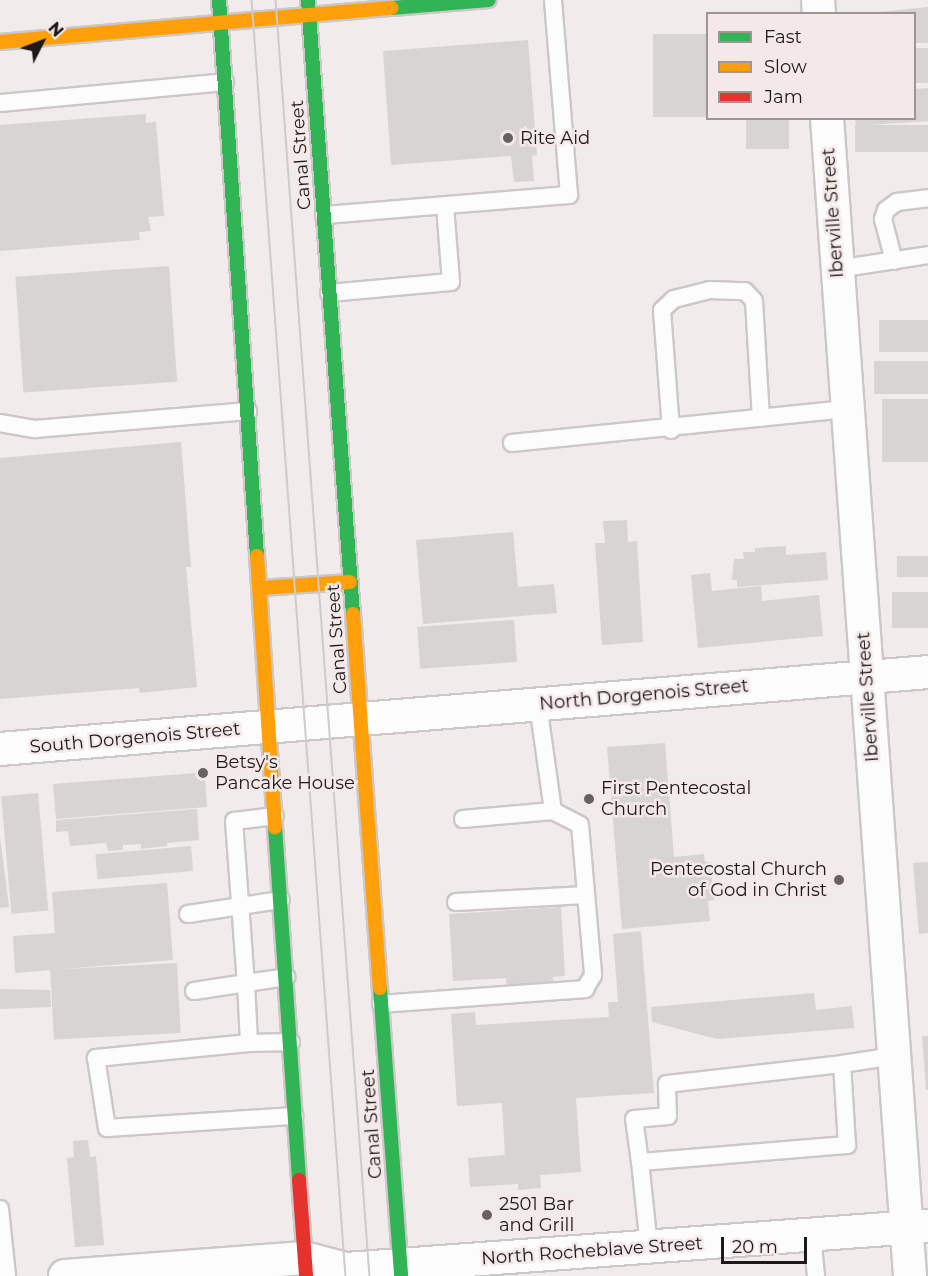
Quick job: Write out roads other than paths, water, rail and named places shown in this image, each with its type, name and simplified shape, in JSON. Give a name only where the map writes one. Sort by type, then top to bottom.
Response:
[{"type":"main road","points":[[219,0],[305,1267]]},
{"type":"main road","name":"Canal Street","points":[[308,0],[401,1271]]},
{"type":"main road","points":[[0,42],[489,0]]},
{"type":"main road","points":[[260,588],[350,582]]},
{"type":"street","name":"Iberville Street","points":[[827,120],[894,1056],[918,1227],[910,1276]]},
{"type":"street","name":"North Dorgenois Street","points":[[269,726],[928,672]]},
{"type":"street","name":"South Dorgenois Street","points":[[0,749],[269,726]]},
{"type":"street","name":"North Rocheblave Street","points":[[65,1276],[305,1267],[401,1271],[649,1247],[918,1227]]},
{"type":"lane","points":[[324,215],[569,195],[553,0]]},
{"type":"lane","points":[[0,103],[225,82]]},
{"type":"lane","points":[[894,261],[883,219],[886,210],[897,202],[928,198]]},
{"type":"lane","points":[[329,293],[451,282],[444,205]]},
{"type":"lane","points":[[837,269],[928,255]]},
{"type":"lane","points":[[671,430],[662,310],[674,299],[709,290],[745,291],[754,301],[761,418]]},
{"type":"lane","points":[[512,443],[671,430],[848,409]]},
{"type":"lane","points":[[0,423],[34,429],[248,411]]},
{"type":"lane","points":[[538,704],[553,811]]},
{"type":"lane","points":[[463,819],[553,811],[580,825],[593,975],[585,989]]},
{"type":"lane","points":[[249,1043],[234,821],[275,816]]},
{"type":"lane","points":[[456,902],[586,895]]},
{"type":"lane","points":[[188,914],[281,900]]},
{"type":"lane","points":[[194,991],[287,977]]},
{"type":"lane","points":[[553,981],[563,980],[585,989]]},
{"type":"lane","points":[[464,998],[487,985],[507,984]]},
{"type":"lane","points":[[381,1004],[585,989]]},
{"type":"lane","points":[[291,1042],[249,1043],[96,1058],[106,1128],[295,1116]]},
{"type":"lane","points":[[649,1247],[634,1119],[668,1116],[667,1084],[894,1056]]},
{"type":"lane","points":[[640,1162],[847,1145],[842,1064]]},
{"type":"lane","points":[[0,1209],[7,1276]]},
{"type":"lane","points":[[812,1235],[816,1276]]},
{"type":"tram line","points":[[252,0],[346,1276]]},
{"type":"tram line","points":[[276,0],[370,1276]]},
{"type":"place","name":"Rite Aid","points":[[508,138]]},
{"type":"place","name":"Betsy's Pancake House","points":[[203,773]]},
{"type":"place","name":"First Pentecostal Church","points":[[589,799]]},
{"type":"place","name":"Pentecostal Church of God in Christ","points":[[839,880]]},
{"type":"place","name":"2501 Bar and Grill","points":[[487,1215]]}]
